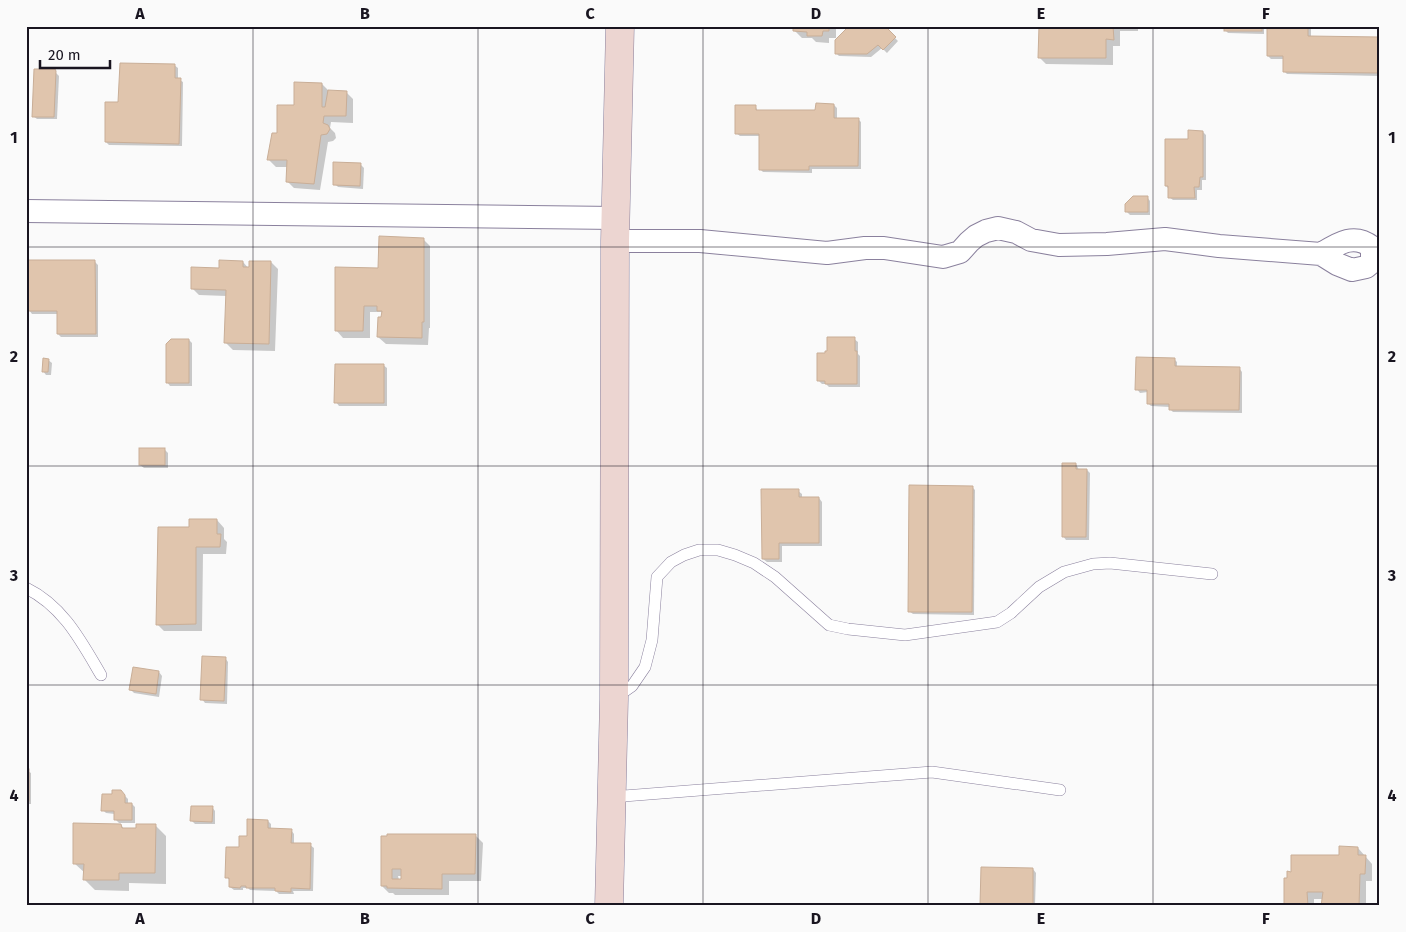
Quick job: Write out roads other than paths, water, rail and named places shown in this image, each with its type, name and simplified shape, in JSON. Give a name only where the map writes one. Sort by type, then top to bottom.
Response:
[{"type":"street","points":[[609,906],[614,699],[615,229],[620,26]]},
{"type":"street","points":[[26,211],[615,229],[700,241],[827,253],[865,248],[884,248],[943,257],[960,252],[976,236],[998,228],[1016,232],[1031,240],[1059,245],[1107,244],[1165,239],[1219,246],[1321,254]]},
{"type":"lane","points":[[614,699],[632,686],[645,667],[652,640],[658,576],[671,562],[699,550],[718,550],[754,563],[775,576],[829,625],[905,635],[997,622],[1011,613],[1039,587],[1064,572],[1093,564],[1110,563],[1212,574]]},
{"type":"lane","points":[[26,588],[40,596],[72,626],[101,675]]},
{"type":"lane","points":[[611,797],[932,772],[1060,790]]}]
